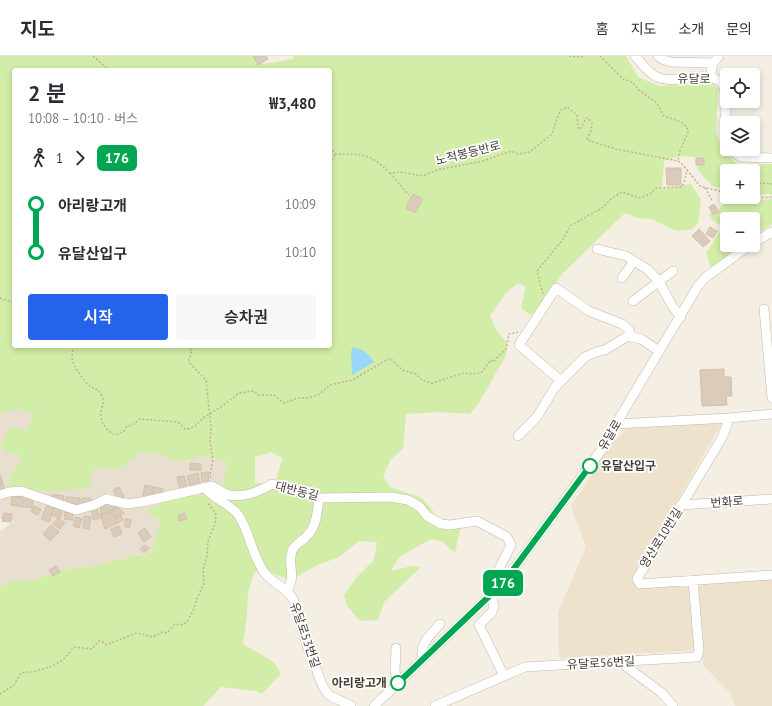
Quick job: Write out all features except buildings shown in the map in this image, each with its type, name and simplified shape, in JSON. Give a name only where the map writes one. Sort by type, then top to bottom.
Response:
[{"type":"street","name":"유달로","points":[[634,56],[652,74],[660,78],[710,78],[719,81],[725,91],[725,116]]},
{"type":"street","points":[[658,56],[671,62],[713,64]]},
{"type":"street","points":[[710,78],[713,64],[719,56]]},
{"type":"street","points":[[740,156],[772,158]]},
{"type":"street","points":[[760,239],[772,232]]},
{"type":"street","points":[[597,249],[626,256],[647,269],[659,282],[673,307],[681,317]]},
{"type":"street","name":"유달로","points":[[374,706],[504,582],[608,441],[616,424],[681,317],[693,293],[706,277],[740,252]]},
{"type":"street","points":[[622,278],[634,261]]},
{"type":"street","points":[[633,301],[673,271]]},
{"type":"street","points":[[560,381],[519,345],[556,288],[589,311],[622,324],[629,330],[630,336]]},
{"type":"street","points":[[764,309],[772,398]]},
{"type":"street","points":[[518,436],[537,417],[553,389],[585,357],[605,350],[625,337],[630,336],[641,339],[659,351]]},
{"type":"street","points":[[616,424],[729,418],[772,414]]},
{"type":"street","name":"영산로10번길","points":[[729,418],[723,436],[637,579],[640,584],[772,575]]},
{"type":"street","name":"대반동길","points":[[209,487],[228,495],[243,495],[256,492],[272,484],[319,498],[391,497],[408,500],[420,507],[427,516],[441,524],[450,525],[477,521],[489,526],[507,537],[511,545],[492,583],[491,594]]},
{"type":"street","points":[[0,495],[9,492],[21,491],[76,510],[94,505],[106,499],[127,504],[209,487]]},
{"type":"street","name":"유달로53번길","points":[[209,487],[209,494],[232,508],[239,516],[264,573],[274,583],[287,590],[294,601],[309,650],[323,687],[328,694],[350,706]]},
{"type":"street","points":[[287,590],[292,582],[292,550],[313,530],[317,520],[319,498]]},
{"type":"street","name":"번화로","points":[[681,505],[772,499]]},
{"type":"street","name":"유달로56번길","points":[[435,706],[521,669],[533,666],[691,658],[698,655],[693,580]]},
{"type":"street","points":[[491,594],[494,606],[492,612],[479,626],[504,676]]},
{"type":"street","points":[[423,659],[421,653],[423,644],[440,624]]},
{"type":"street","points":[[396,648],[395,671],[398,683]]},
{"type":"street","points":[[620,662],[662,693],[673,706]]},
{"type":"path","points":[[93,56],[107,68]]},
{"type":"path","points":[[569,56],[585,56]]},
{"type":"path","points":[[600,56],[623,79],[632,82],[657,103],[664,116],[681,122],[686,127],[688,132],[680,151],[678,161],[700,186],[720,190]]},
{"type":"path","name":"노적봉등반로","points":[[390,173],[400,172],[424,176],[437,170],[483,161],[511,152],[518,154],[530,152],[552,134],[558,116],[561,110],[565,107],[577,115],[578,129],[580,129],[584,120],[588,118],[592,123],[591,131],[587,139],[590,141],[616,149],[678,161]]},
{"type":"path","points":[[332,150],[335,154]]},
{"type":"path","points":[[332,160],[335,154]]},
{"type":"path","points":[[335,154],[365,155],[376,160],[409,194]]},
{"type":"path","points":[[543,306],[542,289],[537,271],[564,238],[570,226],[602,208],[612,198],[622,192],[640,198],[650,194],[656,188],[682,187],[685,180],[686,169]]},
{"type":"path","points":[[760,184],[772,184]]},
{"type":"path","points":[[705,188],[713,202]]},
{"type":"path","points":[[760,198],[772,197]]},
{"type":"path","points":[[0,298],[12,301]]},
{"type":"path","points":[[72,348],[72,360],[76,372],[86,380],[89,386],[98,389],[102,397],[103,405],[101,417],[109,432],[116,435],[121,434],[127,426],[140,419],[178,422],[185,429],[188,429],[239,393],[254,391],[258,395],[274,395],[284,403],[298,398],[318,396],[330,385],[352,380],[390,358],[402,370],[416,374],[422,380],[432,383],[464,373],[481,373],[491,360],[493,362],[506,349],[509,334],[519,332],[523,338]]},
{"type":"path","points":[[190,348],[192,350],[189,360],[190,363],[206,380],[211,427],[210,441],[213,460],[209,487]]},
{"type":"path","points":[[0,694],[14,685],[21,674],[52,666],[63,660],[74,647],[92,649],[99,641],[106,645],[137,633],[153,637],[162,632],[168,633],[175,624],[181,625],[187,622],[194,609],[204,583],[203,570],[207,556],[208,541],[216,514],[205,498]]},
{"type":"shaded area","points":[[17,409],[34,414],[18,453],[21,463],[10,475],[38,491],[64,489],[92,470],[100,468],[122,469],[138,453],[162,455],[175,462],[206,456],[227,460],[225,474],[218,495],[146,511],[160,521],[151,554],[136,555],[98,565],[57,571],[32,581],[13,581],[0,586],[0,532],[14,521],[0,518],[0,414]]},
{"type":"shaded area","points":[[712,422],[722,423],[632,579],[633,583],[638,587],[772,579],[772,706],[735,706],[731,694],[703,665],[702,650],[559,658],[558,612],[586,547],[571,506],[612,443],[627,429]]},
{"type":"green space","points":[[0,56],[259,56],[263,64],[293,59],[293,56],[626,56],[638,77],[659,86],[713,84],[718,89],[716,132],[720,143],[720,156],[729,156],[737,164],[720,164],[720,188],[712,186],[698,170],[698,157],[680,156],[664,161],[662,189],[691,184],[701,200],[698,223],[691,230],[676,231],[652,219],[637,218],[625,213],[562,274],[540,308],[530,315],[521,308],[526,287],[518,283],[505,294],[490,316],[497,331],[507,343],[506,356],[478,404],[470,414],[438,412],[406,414],[403,449],[391,459],[383,476],[390,487],[422,498],[442,522],[461,525],[455,553],[443,542],[431,539],[399,557],[391,571],[412,566],[421,567],[384,602],[378,620],[360,621],[347,606],[344,595],[356,578],[374,560],[377,542],[359,541],[339,557],[320,564],[289,580],[263,569],[254,573],[248,592],[247,616],[243,644],[275,663],[281,674],[262,694],[256,691],[221,687],[203,706],[0,706],[0,586],[13,581],[32,581],[57,571],[98,565],[136,555],[151,554],[160,521],[145,511],[178,496],[218,495],[225,474],[227,461],[206,456],[175,462],[162,455],[138,453],[122,469],[100,468],[92,470],[90,488],[53,491],[7,491],[10,475],[20,463],[18,453],[5,453],[1,444],[11,427],[26,430],[34,414],[17,409],[0,414]],"holes":[[[271,452],[283,458],[274,484],[255,483],[255,457]]]},
{"type":"green space","points":[[760,164],[772,164],[772,194],[760,195]]},
{"type":"green space","points":[[772,199],[772,224],[760,232],[760,212],[720,212],[720,224],[713,221],[709,214],[723,206],[723,204],[760,204],[760,200]]},
{"type":"green space","points":[[720,231],[720,252],[732,252],[711,268],[706,253]]},
{"type":"water","points":[[353,347],[365,352],[374,362],[352,375],[351,352]]},
{"type":"bus line","name":"176","points":[[398,683],[504,582],[590,466]]},
{"type":"place","name":"유달산입구","points":[[590,466]]},
{"type":"place","name":"아리랑고개","points":[[398,683]]}]
